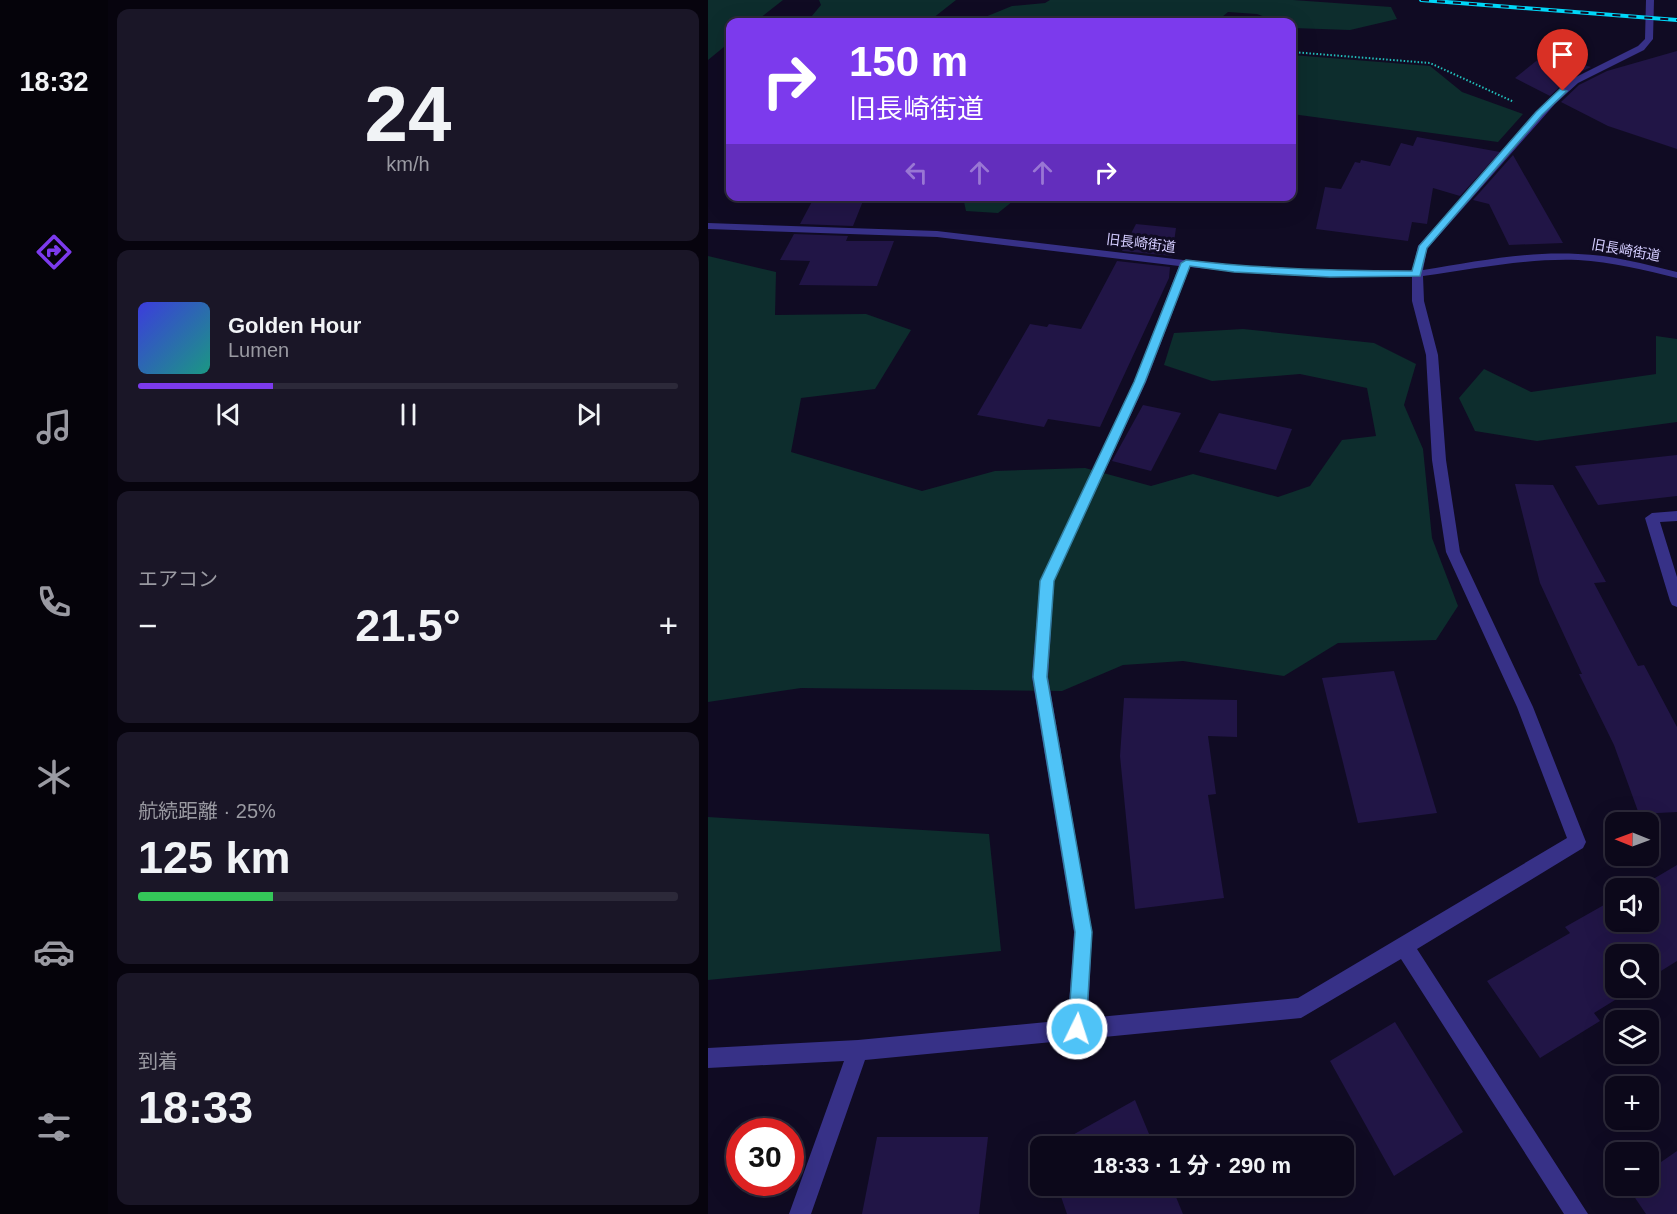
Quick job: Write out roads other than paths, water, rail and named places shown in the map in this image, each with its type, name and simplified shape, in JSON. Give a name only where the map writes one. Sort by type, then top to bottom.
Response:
[{"type":"street","points":[[708,1058],[858,1050],[1301,1008],[1577,842],[1525,707],[1453,552],[1439,460],[1432,355],[1418,301],[1417,274],[1422,248],[1539,113],[1575,81],[1641,48],[1649,39],[1650,0]]},
{"type":"street","name":"旧長崎街道","points":[[708,226],[937,234],[1234,269],[1330,274],[1417,274],[1508,260],[1577,257],[1625,262],[1677,275]]},
{"type":"street","points":[[1077,1029],[1083,932],[1040,677],[1047,581],[1140,382],[1186,263]]},
{"type":"street","points":[[1677,516],[1652,518],[1677,601]]},
{"type":"street","points":[[1404,946],[1578,1214]]},
{"type":"street","points":[[800,1214],[858,1050]]},
{"type":"railway","points":[[1421,0],[1677,20]]}]
